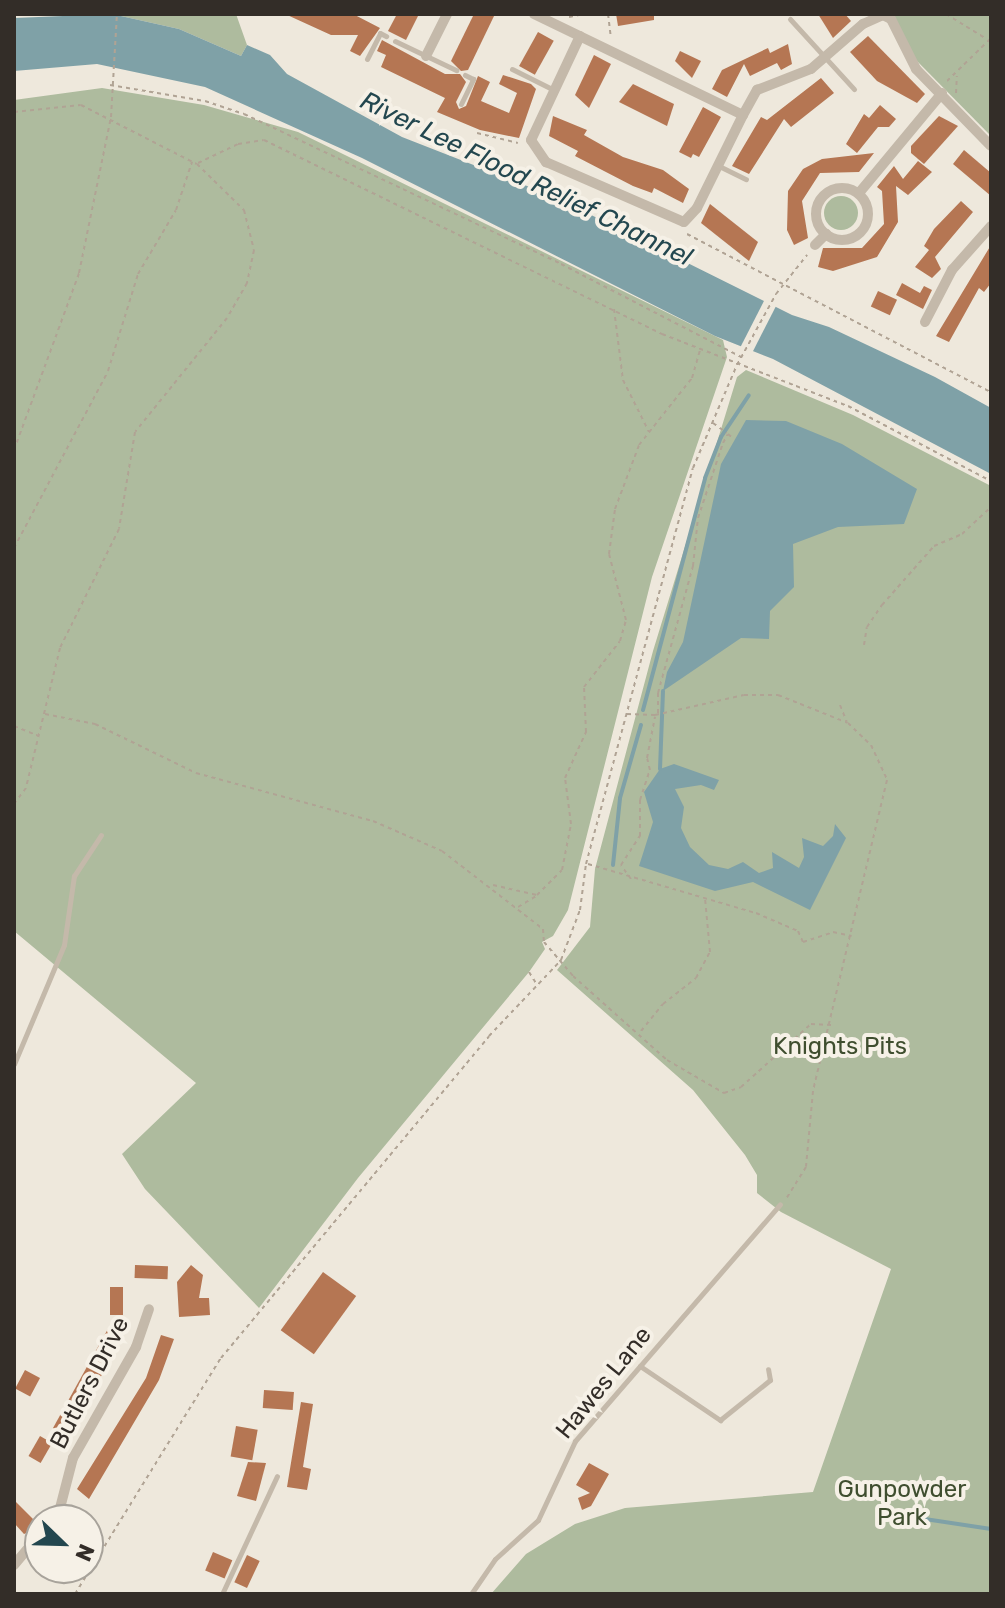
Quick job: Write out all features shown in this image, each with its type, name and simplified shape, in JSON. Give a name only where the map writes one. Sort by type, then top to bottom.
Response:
[{"type":"street","points":[[426,56],[447,14]]},
{"type":"street","points":[[534,14],[743,115]]},
{"type":"street","points":[[580,36],[532,146],[546,162],[684,222],[697,208],[757,90],[826,58],[863,24],[883,15],[896,28],[908,58],[991,146]]},
{"type":"street","points":[[859,193],[940,92]]},
{"type":"street","points":[[835,188],[859,193],[868,207],[863,230],[849,239],[826,234],[816,212],[822,197],[835,188]]},
{"type":"street","points":[[925,322],[952,270],[991,226]]},
{"type":"street","points":[[815,245],[826,234]]},
{"type":"street","name":"Butlers Drive","points":[[57,1504],[73,1458],[136,1347],[149,1309]]},
{"type":"lane","points":[[790,19],[854,89]]},
{"type":"lane","points":[[367,59],[380,33],[386,36]]},
{"type":"lane","points":[[395,41],[456,70]]},
{"type":"lane","points":[[512,69],[554,90]]},
{"type":"lane","points":[[461,104],[473,79],[465,75]]},
{"type":"lane","points":[[719,166],[746,179]]},
{"type":"lane","points":[[14,1064],[64,945],[74,876],[101,835]]},
{"type":"lane","name":"Hawes Lane","points":[[471,1594],[495,1559],[538,1520],[575,1441],[780,1204]]},
{"type":"lane","points":[[640,1366],[720,1420],[770,1380],[768,1369]]},
{"type":"lane","points":[[222,1594],[277,1476]]},
{"type":"path","points":[[14,450],[79,273],[111,117],[110,85],[117,14]]},
{"type":"path","points":[[608,14],[614,53]]},
{"type":"path","points":[[946,14],[986,40]]},
{"type":"path","points":[[940,92],[991,38]]},
{"type":"path","points":[[957,74],[956,95],[962,100]]},
{"type":"path","points":[[110,85],[205,101],[244,114],[595,281],[741,358]]},
{"type":"path","points":[[14,112],[81,105],[111,117],[123,130],[192,161],[244,210],[251,225],[254,250],[247,283],[227,318],[135,432],[119,529],[60,648],[26,788],[14,804]]},
{"type":"path","points":[[477,133],[532,146]]},
{"type":"path","points":[[197,164],[238,144],[264,140],[700,349],[848,406],[991,481]]},
{"type":"path","points":[[14,548],[108,371],[138,274],[176,210],[192,161]]},
{"type":"path","points":[[684,222],[686,233],[785,283],[791,291],[991,392]]},
{"type":"path","points":[[75,1594],[221,1358],[537,984],[561,960],[580,910],[586,864],[689,482],[711,422],[737,365],[776,294],[815,245]]},
{"type":"path","points":[[614,308],[623,380],[650,433]]},
{"type":"path","points":[[518,907],[537,895],[562,870],[568,852],[571,824],[565,778],[586,732],[584,687],[620,641],[626,620],[609,554],[626,470],[692,378],[700,349]]},
{"type":"path","points":[[711,422],[734,439]]},
{"type":"path","points":[[636,881],[621,865],[640,836],[640,800],[650,770],[647,758],[660,714],[658,693],[693,566],[698,518],[726,432]]},
{"type":"path","points":[[864,645],[867,627],[882,605],[934,546],[962,534],[991,507]]},
{"type":"path","points":[[627,714],[660,714],[744,695],[778,695],[848,723],[871,745],[887,780],[853,936],[813,1091],[806,1167],[780,1204]]},
{"type":"path","points":[[840,705],[848,723]]},
{"type":"path","points":[[45,714],[95,724],[196,773],[373,821],[442,851],[490,885],[543,929],[544,942],[594,996],[696,1081],[724,1093],[741,1087],[811,1024],[831,1025]]},
{"type":"path","points":[[14,726],[39,737]]},
{"type":"path","points":[[586,864],[636,881],[705,898],[798,931],[803,942],[833,932],[853,936]]},
{"type":"path","points":[[490,885],[537,895]]},
{"type":"path","points":[[640,1032],[656,1011],[696,978],[710,952],[705,898]]},
{"type":"path","points":[[529,972],[537,984]]},
{"type":"green space","points":[[112,14],[236,14],[247,45],[241,56],[179,29]]},
{"type":"green space","points":[[890,14],[991,14],[991,136],[914,58]]},
{"type":"green space","points":[[102,88],[204,105],[298,132],[723,340],[727,357],[652,577],[568,910],[553,936],[542,942],[545,949],[529,972],[358,1178],[259,1308],[145,1189],[122,1154],[196,1083],[14,931],[14,100]]},
{"type":"green space","points":[[841,196],[853,201],[858,213],[853,225],[841,230],[829,225],[824,213],[829,201]]},
{"type":"green space","name":"Knights Pits","points":[[746,370],[853,415],[991,486],[991,1594],[491,1594],[526,1554],[575,1524],[625,1508],[813,1492],[891,1269],[781,1212],[757,1193],[757,1175],[745,1155],[693,1090],[557,970],[590,927],[595,869],[653,651],[737,377]]},
{"type":"water","points":[[112,14],[179,29],[241,56],[247,45],[270,55],[287,74],[402,137],[555,197],[792,315],[829,327],[935,377],[991,408],[991,474],[773,359],[715,336],[362,158],[205,87],[97,64],[14,71],[14,18]]},
{"type":"water","points":[[746,420],[786,421],[842,444],[917,489],[904,524],[838,527],[793,544],[794,587],[770,611],[769,639],[741,638],[663,691],[667,672],[683,642],[721,464]]},
{"type":"water","points":[[674,764],[719,780],[714,790],[701,785],[675,789],[684,807],[681,828],[690,847],[709,865],[728,869],[743,862],[759,873],[773,868],[772,852],[799,868],[804,857],[802,838],[823,846],[833,836],[835,824],[846,838],[810,910],[753,882],[715,891],[639,866],[653,822],[644,792],[660,769]]},
{"type":"pier","points":[[766,297],[778,303],[751,355],[739,350]]},
{"type":"building","points":[[285,14],[353,14],[380,28],[360,56],[350,51],[358,35],[331,35]]},
{"type":"building","points":[[397,14],[419,14],[406,40],[388,31]]},
{"type":"building","points":[[474,14],[495,14],[468,70],[461,71],[451,61]]},
{"type":"building","points":[[616,14],[654,14],[654,20],[618,26]]},
{"type":"building","points":[[818,14],[845,14],[851,21],[833,38]]},
{"type":"building","points":[[538,32],[554,41],[535,75],[519,66]]},
{"type":"building","points":[[868,36],[925,94],[917,103],[877,81],[850,52]]},
{"type":"building","points":[[382,40],[445,74],[460,74],[466,82],[456,102],[459,109],[466,106],[478,76],[490,82],[481,101],[509,113],[517,93],[499,84],[503,75],[531,84],[536,89],[519,138],[480,130],[437,112],[445,98],[381,67],[386,55],[377,51]]},
{"type":"building","points":[[788,44],[792,64],[781,70],[777,63],[750,76],[744,64],[727,97],[712,89],[722,70],[768,48],[770,53]]},
{"type":"building","points":[[680,51],[701,61],[692,78],[675,61]]},
{"type":"building","points":[[594,55],[611,64],[589,108],[575,95]]},
{"type":"building","points":[[821,78],[834,93],[791,127],[784,119],[749,174],[732,166],[761,117],[767,120]]},
{"type":"building","points":[[633,84],[674,104],[667,126],[619,102]]},
{"type":"building","points":[[880,105],[896,119],[889,127],[878,127],[857,153],[846,144],[864,114],[869,118]]},
{"type":"building","points":[[703,107],[721,117],[699,157],[693,154],[691,158],[679,152]]},
{"type":"building","points":[[553,116],[587,130],[584,135],[623,157],[663,170],[689,189],[683,203],[654,188],[652,193],[633,186],[575,156],[578,151],[549,136]]},
{"type":"building","points":[[939,116],[958,126],[924,164],[911,153],[911,146]]},
{"type":"building","points":[[964,150],[991,173],[991,196],[953,164]]},
{"type":"building","points":[[874,153],[859,172],[820,173],[802,201],[808,238],[794,245],[787,230],[788,191],[803,169],[822,159]]},
{"type":"building","points":[[918,161],[932,172],[908,195],[896,186],[898,222],[877,257],[833,271],[818,267],[823,248],[862,248],[884,224],[882,191],[877,187],[894,166],[903,179]]},
{"type":"building","points":[[961,201],[973,212],[935,257],[941,269],[932,278],[915,267],[929,250],[924,246],[934,229]]},
{"type":"building","points":[[710,204],[758,242],[749,261],[701,223]]},
{"type":"building","points":[[991,245],[991,283],[984,292],[979,288],[949,342],[936,336]]},
{"type":"building","points":[[902,283],[920,293],[924,286],[932,290],[923,309],[896,295]]},
{"type":"building","points":[[878,291],[897,300],[890,315],[871,306]]},
{"type":"building","points":[[135,1265],[168,1266],[168,1279],[135,1278]]},
{"type":"building","points":[[191,1265],[203,1275],[199,1298],[209,1298],[210,1315],[179,1317],[177,1282]]},
{"type":"building","points":[[323,1272],[356,1296],[314,1354],[281,1330]]},
{"type":"building","points":[[110,1287],[123,1287],[123,1315],[110,1315]]},
{"type":"building","points":[[109,1327],[120,1332],[103,1373],[64,1435],[53,1428]]},
{"type":"building","points":[[161,1335],[174,1339],[159,1380],[89,1499],[77,1489],[146,1378]]},
{"type":"building","points":[[25,1370],[40,1378],[30,1397],[15,1389]]},
{"type":"building","points":[[264,1390],[294,1392],[293,1410],[263,1408]]},
{"type":"building","points":[[301,1402],[313,1404],[303,1467],[311,1469],[307,1490],[287,1487]]},
{"type":"building","points":[[236,1426],[258,1430],[252,1460],[231,1457]]},
{"type":"building","points":[[40,1436],[52,1443],[41,1463],[28,1456]]},
{"type":"building","points":[[248,1462],[266,1463],[256,1501],[237,1496]]},
{"type":"building","points":[[589,1463],[609,1474],[591,1506],[582,1510],[578,1498],[590,1493],[576,1485]]},
{"type":"building","points":[[14,1500],[24,1510],[24,1534],[14,1523]]},
{"type":"building","points":[[213,1552],[232,1560],[225,1579],[205,1570]]},
{"type":"building","points":[[247,1555],[260,1561],[247,1588],[234,1582]]},
{"type":"waterway","points":[[643,710],[705,478],[721,437],[749,395]]},
{"type":"waterway","points":[[660,769],[663,691]]},
{"type":"waterway","points":[[613,865],[620,798],[641,725]]},
{"type":"waterway","points":[[905,1516],[991,1529]]},
{"type":"water label","name":"River Lee Flood Relief Channel","points":[[526,179]]},
{"type":"park label","name":"Gunpowder Park","points":[[902,1504]]}]
